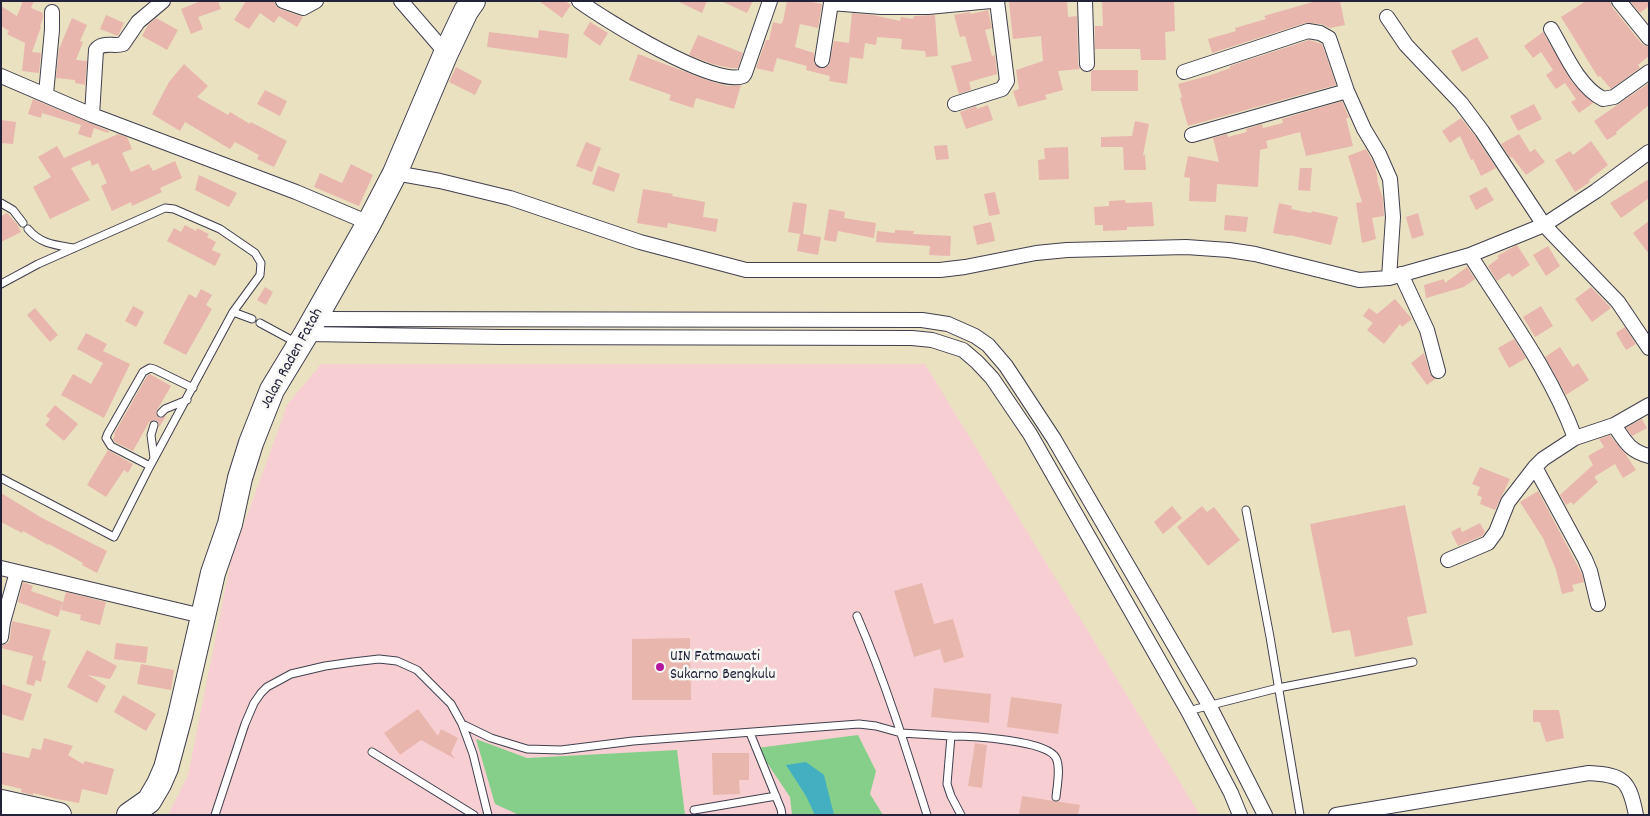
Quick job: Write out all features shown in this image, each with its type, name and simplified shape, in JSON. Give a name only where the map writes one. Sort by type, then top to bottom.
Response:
[{"type":"highway","name":"Jalan Raden Fatah","points":[[129,815],[149,800],[166,768],[213,573],[230,524],[240,478],[251,443],[272,390],[369,224],[394,173],[446,52],[466,11],[473,1]]},
{"type":"highway","points":[[15,808],[59,815]]},
{"type":"street","points":[[92,115],[96,50],[98,46],[123,44],[138,22],[163,1]]},
{"type":"street","points":[[283,1],[303,8],[316,1]]},
{"type":"street","points":[[401,1],[446,52]]},
{"type":"street","points":[[578,1],[634,37],[714,74],[738,79],[744,76],[770,1]]},
{"type":"street","points":[[822,60],[828,2],[928,7],[991,1]]},
{"type":"street","points":[[955,104],[1002,89],[1006,85],[997,1]]},
{"type":"street","points":[[1085,1],[1087,64]]},
{"type":"street","points":[[1619,1],[1649,38]]},
{"type":"street","points":[[46,94],[52,12]]},
{"type":"street","points":[[1386,17],[1406,45],[1461,103],[1544,225],[1618,302],[1649,348]]},
{"type":"street","points":[[1551,29],[1584,83],[1595,95],[1603,99],[1614,97],[1649,72]]},
{"type":"street","points":[[1184,72],[1308,31],[1320,33],[1329,38],[1347,91],[1390,179],[1395,276],[1427,330],[1438,371]]},
{"type":"street","points":[[1,76],[92,115],[296,192],[369,224]]},
{"type":"street","points":[[1192,135],[1347,91]]},
{"type":"street","points":[[394,173],[440,181],[510,198],[640,242],[746,270],[940,270],[965,268],[1036,253],[1067,250],[1186,247],[1255,254],[1359,280],[1395,276],[1470,255],[1544,225],[1649,152]]},
{"type":"street","points":[[1470,255],[1535,357],[1569,420],[1575,438]]},
{"type":"street","points":[[307,332],[390,319],[922,320],[948,324],[961,329],[988,345],[1006,366],[1054,439],[1209,704],[1264,815]]},
{"type":"street","points":[[389,335],[390,319]]},
{"type":"street","points":[[307,332],[389,335],[912,338],[932,340],[963,350],[992,378],[1030,434],[1188,711],[1231,793],[1240,815]]},
{"type":"street","points":[[1448,560],[1467,554],[1488,543],[1493,538],[1508,502],[1535,467],[1544,459],[1575,438],[1614,425],[1649,405]]},
{"type":"street","points":[[1614,425],[1627,446],[1640,454],[1649,456]]},
{"type":"street","points":[[1535,467],[1585,559],[1598,604]]},
{"type":"street","points":[[1,568],[202,616]]},
{"type":"street","points":[[1,637],[2,622],[17,572]]},
{"type":"street","points":[[1336,815],[1589,773],[1617,777],[1624,782],[1632,793],[1636,815]]},
{"type":"lane","points":[[1,203],[13,210],[32,235],[44,243],[74,248]]},
{"type":"lane","points":[[1,284],[38,264],[166,208],[174,209],[220,229],[255,253],[261,263],[260,275],[233,312],[114,537],[1,478]]},
{"type":"lane","points":[[233,312],[252,319]]},
{"type":"lane","points":[[260,323],[307,332]]},
{"type":"lane","points":[[152,462],[111,446],[106,438],[108,433],[143,372],[147,369],[154,369],[193,388]]},
{"type":"lane","points":[[161,413],[165,409],[187,400]]},
{"type":"lane","points":[[152,462],[151,434],[154,425]]},
{"type":"lane","points":[[1246,510],[1300,815]]},
{"type":"lane","points":[[857,616],[901,733],[927,815]]},
{"type":"lane","points":[[215,815],[245,724],[254,703],[268,687],[291,674],[325,666],[379,659],[397,661],[417,670],[451,704],[462,724],[473,754],[488,815]]},
{"type":"lane","points":[[1188,711],[1209,704],[1278,688],[1412,662]]},
{"type":"lane","points":[[462,724],[491,738],[527,750],[561,750],[633,741],[859,724],[876,726],[901,733],[964,736],[1023,742],[1051,752],[1056,758],[1058,766],[1056,797]]},
{"type":"lane","points":[[750,733],[782,815]]},
{"type":"lane","points":[[951,736],[947,784],[961,815]]},
{"type":"lane","points":[[372,752],[474,815]]},
{"type":"lane","points":[[694,810],[776,796]]},
{"type":"shaded area","name":"UIN Fatmawati Sukarno Bengkulu","points":[[321,364],[925,364],[1200,815],[168,815],[188,775],[231,560],[287,405]]},
{"type":"green space","points":[[858,735],[876,771],[870,794],[883,815],[792,815],[790,797],[757,748]]},
{"type":"green space","points":[[476,739],[527,758],[677,750],[685,815],[519,815],[495,804]]},
{"type":"water","points":[[806,762],[824,775],[834,815],[815,815],[806,796],[786,765]]},
{"type":"building","points":[[23,1],[34,1],[31,8],[43,13],[41,27],[32,52],[41,53],[39,73],[22,71],[25,43],[7,34],[9,31],[1,26],[1,6],[17,16]]},
{"type":"building","points":[[201,1],[218,1],[221,9],[198,17],[203,29],[191,34],[181,9]]},
{"type":"building","points":[[246,1],[274,1],[280,9],[303,17],[297,27],[279,16],[274,23],[260,13],[249,29],[234,20]]},
{"type":"building","points":[[539,1],[565,1],[571,5],[562,18]]},
{"type":"building","points":[[677,1],[707,1],[702,13]]},
{"type":"building","points":[[721,1],[753,1],[747,13]]},
{"type":"building","points":[[787,1],[807,1],[822,4],[818,28],[800,24],[795,47],[814,53],[814,63],[820,68],[825,68],[829,65],[834,41],[849,43],[852,13],[900,21],[901,17],[913,19],[914,16],[935,15],[938,56],[926,57],[925,51],[901,49],[902,39],[877,37],[876,45],[865,43],[863,59],[850,57],[847,84],[829,81],[830,76],[806,70],[807,66],[777,58],[773,72],[756,68],[766,40],[769,40],[773,22],[781,24],[783,21]]},
{"type":"building","points":[[1067,1],[1068,17],[1077,16],[1078,64],[1080,69],[1058,71],[1063,90],[1045,95],[1047,99],[1018,107],[1013,91],[1019,89],[1016,70],[1043,61],[1041,36],[1013,39],[1009,2]]},
{"type":"building","points":[[1102,1],[1174,1],[1175,31],[1165,32],[1166,60],[1141,60],[1140,49],[1095,49],[1095,26],[1103,26]]},
{"type":"building","points":[[1316,1],[1340,1],[1345,25],[1330,28],[1321,24],[1305,23],[1212,53],[1208,39],[1236,31],[1235,28],[1266,19],[1264,16]]},
{"type":"building","points":[[1586,1],[1610,1],[1612,7],[1642,44],[1649,47],[1649,56],[1638,65],[1640,68],[1611,89],[1600,76],[1598,77],[1561,17]]},
{"type":"building","points":[[1630,1],[1649,1],[1649,6],[1640,13]]},
{"type":"building","points":[[988,10],[992,28],[985,30],[992,56],[995,55],[997,74],[969,82],[971,90],[959,94],[951,66],[972,61],[965,36],[960,37],[954,15]]},
{"type":"building","points":[[106,15],[124,23],[118,36],[100,29]]},
{"type":"building","points":[[72,18],[87,25],[80,41],[83,42],[76,60],[87,61],[85,85],[75,83],[75,80],[56,78],[59,49]]},
{"type":"building","points":[[156,18],[178,30],[167,50],[142,36],[148,25]]},
{"type":"building","points":[[590,22],[608,33],[600,46],[583,34]]},
{"type":"building","points":[[539,30],[569,34],[567,58],[487,47],[489,32],[538,38]]},
{"type":"building","points":[[1543,32],[1572,82],[1593,103],[1579,113],[1571,102],[1576,99],[1565,83],[1556,89],[1546,75],[1553,70],[1541,52],[1533,58],[1524,46]]},
{"type":"building","points":[[698,35],[743,53],[738,68],[712,64],[689,55]]},
{"type":"building","points":[[1477,37],[1489,58],[1462,72],[1451,51]]},
{"type":"building","points":[[1309,40],[1322,44],[1336,85],[1188,126],[1178,84],[1211,75],[1230,68],[1230,66]]},
{"type":"building","points":[[638,54],[707,80],[727,86],[741,85],[734,109],[696,98],[693,108],[669,100],[671,95],[629,80]]},
{"type":"building","points":[[184,64],[208,86],[197,97],[228,115],[230,112],[250,124],[251,122],[287,141],[274,167],[257,159],[259,155],[235,142],[230,149],[185,122],[180,131],[152,114],[169,82]]},
{"type":"building","points":[[456,67],[482,81],[475,95],[449,82]]},
{"type":"building","points":[[1093,70],[1138,70],[1138,91],[1091,91],[1091,72]]},
{"type":"building","points":[[1649,83],[1649,105],[1616,132],[1617,134],[1607,140],[1594,121]]},
{"type":"building","points":[[265,90],[287,101],[280,116],[257,104]]},
{"type":"building","points":[[33,99],[109,131],[108,133],[94,128],[91,138],[78,134],[81,125],[42,113],[41,118],[28,114]]},
{"type":"building","points":[[1342,101],[1349,118],[1346,118],[1353,146],[1306,156],[1300,132],[1266,141],[1268,148],[1260,150],[1258,187],[1217,184],[1216,202],[1189,201],[1190,178],[1184,177],[1188,156],[1219,162],[1213,138],[1227,134],[1228,137],[1247,132],[1246,129],[1262,124],[1263,128],[1283,123],[1282,119]]},
{"type":"building","points":[[1534,104],[1542,119],[1518,131],[1510,116]]},
{"type":"building","points":[[988,105],[993,120],[966,129],[960,112],[976,106],[977,109]]},
{"type":"building","points":[[1461,118],[1496,168],[1481,176],[1460,136],[1450,143],[1442,131]]},
{"type":"building","points":[[1,120],[16,122],[13,144],[1,143]]},
{"type":"building","points":[[1135,121],[1149,124],[1143,155],[1145,155],[1146,170],[1124,170],[1123,147],[1101,147],[1101,137],[1132,136]]},
{"type":"building","points":[[118,134],[127,137],[132,149],[122,153],[131,172],[149,164],[153,171],[175,161],[182,178],[160,188],[162,192],[132,206],[131,202],[112,211],[101,186],[107,183],[98,163],[92,166],[90,160],[71,168],[90,200],[50,219],[33,187],[51,177],[38,157],[57,146],[64,158]]},
{"type":"building","points":[[1519,134],[1530,152],[1535,149],[1545,162],[1526,175],[1512,157],[1510,158],[1501,144]]},
{"type":"building","points":[[1591,141],[1608,165],[1589,180],[1590,182],[1575,192],[1555,160],[1570,151],[1573,155]]},
{"type":"building","points":[[586,142],[601,148],[592,172],[576,166]]},
{"type":"building","points":[[947,145],[949,159],[936,160],[934,146]]},
{"type":"building","points":[[1068,147],[1069,179],[1039,180],[1038,160],[1045,159],[1044,148]]},
{"type":"building","points":[[1366,149],[1375,166],[1383,199],[1384,216],[1372,218],[1376,239],[1362,243],[1356,203],[1362,202],[1348,156]]},
{"type":"building","points":[[351,164],[373,175],[359,206],[314,187],[320,173],[342,183]]},
{"type":"building","points":[[598,166],[620,174],[614,192],[592,184]]},
{"type":"building","points":[[1300,168],[1312,168],[1310,191],[1298,190]]},
{"type":"building","points":[[199,175],[237,193],[229,207],[195,190]]},
{"type":"building","points":[[1649,179],[1649,198],[1621,218],[1610,203]]},
{"type":"building","points":[[1486,187],[1494,200],[1476,210],[1469,196]]},
{"type":"building","points":[[643,189],[705,202],[703,217],[718,219],[716,232],[668,223],[667,228],[637,223]]},
{"type":"building","points":[[995,192],[1000,214],[989,216],[984,194]]},
{"type":"building","points":[[1125,200],[1126,203],[1152,202],[1154,226],[1127,227],[1127,230],[1103,231],[1103,225],[1095,225],[1094,207],[1109,206],[1109,201]]},
{"type":"building","points":[[793,202],[807,204],[803,234],[821,237],[818,255],[797,251],[800,234],[788,232]]},
{"type":"building","points":[[1279,203],[1292,206],[1291,209],[1311,213],[1312,211],[1338,217],[1331,245],[1273,233]]},
{"type":"building","points":[[829,209],[845,212],[844,218],[876,223],[874,238],[838,231],[836,242],[824,240]]},
{"type":"building","points":[[7,213],[17,224],[21,232],[1,242],[1,216]]},
{"type":"building","points":[[1418,213],[1424,235],[1412,239],[1406,217]]},
{"type":"building","points":[[1225,215],[1248,217],[1246,232],[1224,230]]},
{"type":"building","points":[[1649,221],[1649,254],[1633,233]]},
{"type":"building","points":[[991,222],[995,241],[977,245],[973,226]]},
{"type":"building","points":[[185,225],[196,231],[197,228],[209,234],[207,237],[216,242],[212,250],[221,254],[215,266],[167,241],[174,228],[181,232]]},
{"type":"building","points":[[895,230],[914,231],[913,234],[951,236],[950,256],[929,255],[930,246],[876,242],[877,231],[895,233]]},
{"type":"building","points":[[1517,245],[1530,265],[1512,277],[1509,273],[1497,281],[1488,266],[1499,258],[1497,256]]},
{"type":"building","points":[[1548,246],[1560,266],[1546,276],[1533,255]]},
{"type":"building","points":[[1467,267],[1475,279],[1464,287],[1426,298],[1424,285],[1444,279],[1445,283]]},
{"type":"building","points":[[265,287],[273,292],[266,305],[257,300]]},
{"type":"building","points":[[1591,287],[1611,308],[1592,322],[1575,299]]},
{"type":"building","points":[[201,289],[212,295],[206,305],[212,309],[186,355],[163,343],[189,294],[196,298]]},
{"type":"building","points":[[1395,299],[1412,319],[1402,327],[1400,324],[1384,344],[1367,330],[1373,323],[1363,316],[1369,308],[1377,314]]},
{"type":"building","points":[[133,306],[144,312],[136,327],[125,321]]},
{"type":"building","points":[[1541,306],[1553,326],[1535,337],[1523,317]]},
{"type":"building","points":[[35,308],[58,335],[50,342],[27,315]]},
{"type":"building","points":[[1625,327],[1636,344],[1626,350],[1616,333]]},
{"type":"building","points":[[86,333],[107,344],[103,351],[130,364],[104,418],[61,395],[73,374],[91,384],[103,363],[77,349]]},
{"type":"building","points":[[1514,339],[1526,358],[1509,368],[1498,348]]},
{"type":"building","points":[[1560,347],[1573,367],[1578,363],[1589,380],[1566,395],[1545,357]]},
{"type":"building","points":[[1424,353],[1430,374],[1435,379],[1427,385],[1411,363]]},
{"type":"building","points":[[150,374],[171,386],[156,412],[159,418],[166,416],[159,427],[159,423],[156,420],[149,422],[133,451],[115,442],[113,439],[114,434],[147,376]]},
{"type":"building","points":[[55,405],[78,424],[64,441],[45,425],[50,419],[46,416]]},
{"type":"building","points":[[1642,419],[1647,428],[1632,436],[1626,428]]},
{"type":"building","points":[[1610,435],[1636,470],[1623,478],[1615,464],[1594,477],[1598,482],[1573,505],[1571,502],[1566,505],[1560,495],[1593,465],[1588,456],[1604,447],[1599,439]]},
{"type":"building","points":[[108,450],[133,464],[128,473],[124,470],[106,497],[87,485]]},
{"type":"building","points":[[1480,467],[1510,479],[1495,510],[1480,504],[1482,497],[1477,495],[1480,487],[1472,484]]},
{"type":"building","points":[[1538,491],[1582,574],[1584,582],[1572,585],[1574,591],[1562,594],[1556,570],[1543,538],[1520,502]]},
{"type":"building","points":[[1,493],[42,518],[107,551],[97,573],[49,544],[1,522]]},
{"type":"building","points":[[1405,505],[1427,613],[1407,617],[1413,645],[1355,657],[1350,630],[1332,633],[1310,524]]},
{"type":"building","points":[[1172,506],[1182,518],[1163,534],[1154,522]]},
{"type":"building","points":[[1202,506],[1207,512],[1214,507],[1240,540],[1208,566],[1177,527]]},
{"type":"building","points":[[1480,523],[1485,532],[1482,536],[1458,546],[1451,532],[1460,527],[1462,532]]},
{"type":"building","points":[[23,582],[33,586],[31,591],[63,602],[58,617],[18,602]]},
{"type":"building","points":[[922,583],[934,624],[953,619],[964,657],[944,663],[940,649],[914,657],[894,591]]},
{"type":"building","points":[[66,592],[106,602],[100,625],[80,620],[81,615],[61,610]]},
{"type":"building","points":[[12,621],[51,630],[42,660],[46,661],[41,682],[36,680],[34,686],[26,684],[33,656],[1,648],[10,639]]},
{"type":"building","points":[[690,638],[691,700],[632,700],[632,639]]},
{"type":"building","points":[[116,643],[148,647],[146,663],[114,659]]},
{"type":"building","points":[[87,650],[117,666],[110,679],[88,675],[106,686],[97,703],[67,687]]},
{"type":"building","points":[[141,664],[174,670],[171,690],[137,684]]},
{"type":"building","points":[[1,684],[32,694],[23,721],[1,714]]},
{"type":"building","points":[[934,688],[991,694],[989,723],[931,717]]},
{"type":"building","points":[[123,695],[156,714],[146,731],[114,712]]},
{"type":"building","points":[[1011,697],[1062,704],[1058,734],[1007,727]]},
{"type":"building","points":[[418,709],[438,736],[441,729],[458,738],[451,753],[455,759],[421,740],[400,755],[384,733]]},
{"type":"building","points":[[1533,710],[1559,710],[1564,738],[1546,742],[1540,722],[1533,722]]},
{"type":"building","points":[[44,738],[73,746],[68,755],[83,764],[85,761],[114,769],[107,795],[82,789],[79,803],[33,793],[33,795],[21,792],[22,789],[1,784],[1,752],[29,758],[32,748],[41,750]]},
{"type":"building","points":[[975,743],[987,745],[982,788],[968,786]]},
{"type":"building","points":[[712,753],[749,753],[749,780],[739,780],[740,794],[713,795]]},
{"type":"building","points":[[1022,796],[1080,805],[1078,815],[1019,815]]},
{"type":"place","name":"UIN Fatmawati Sukarno Bengkulu","points":[[660,667]]}]
